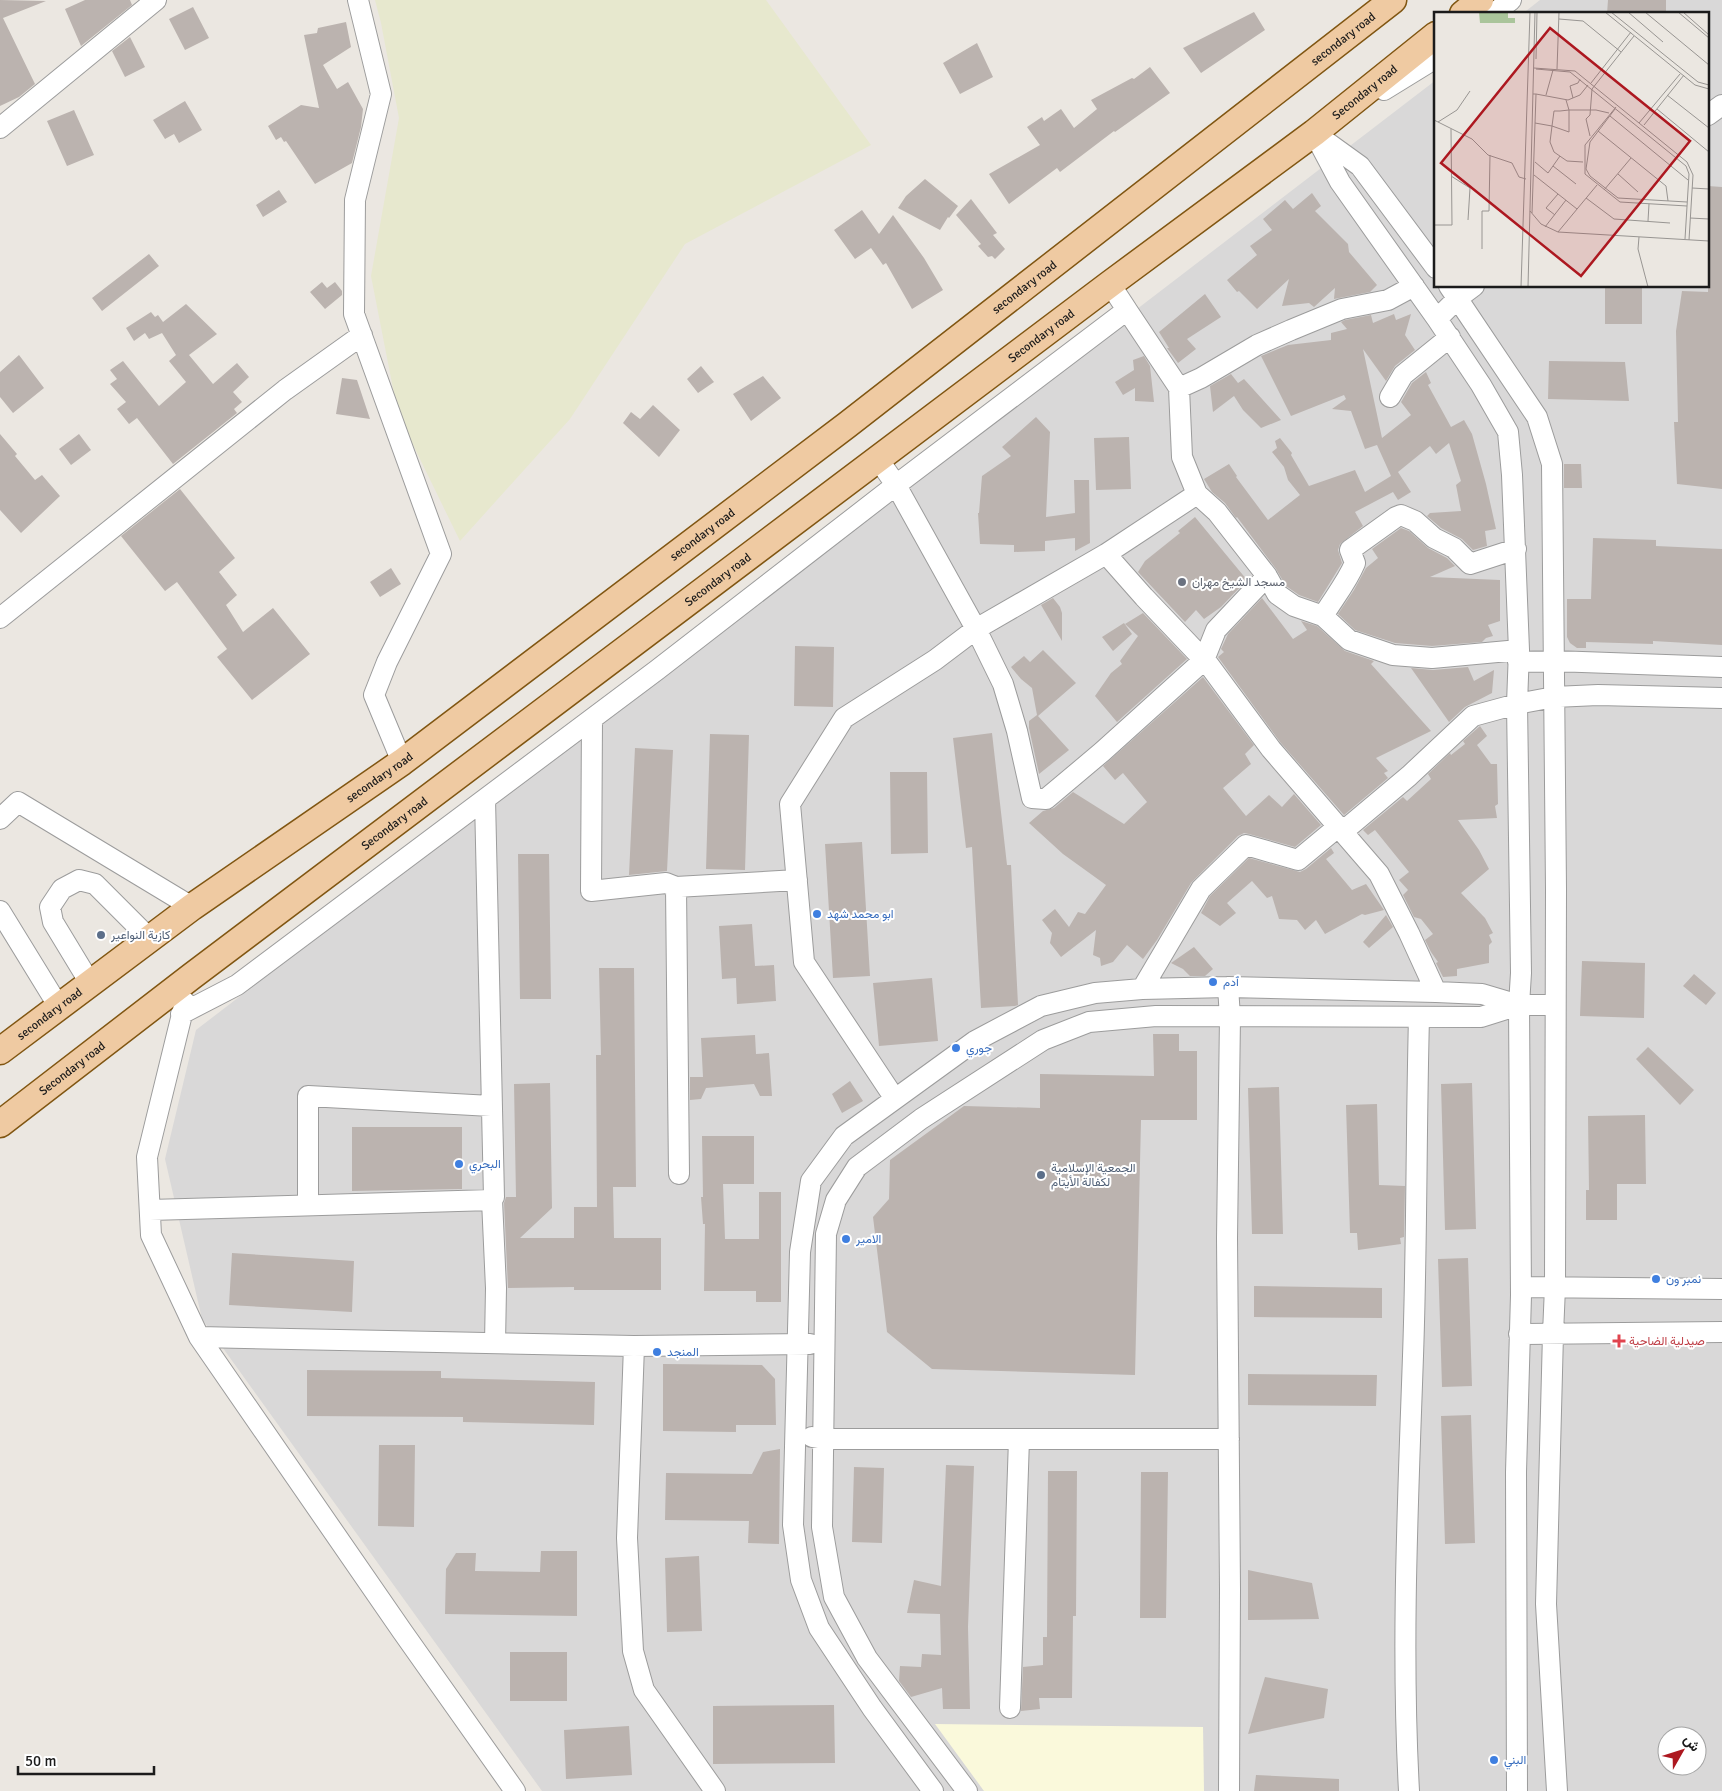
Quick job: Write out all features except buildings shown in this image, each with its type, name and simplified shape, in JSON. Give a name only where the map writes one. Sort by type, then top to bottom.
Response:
[{"type":"main road","name":"secondary road","points":[[0,1052],[192,907],[402,762],[847,425],[1393,0]]},
{"type":"main road","points":[[1465,12],[1480,0]]},
{"type":"main road","name":"Secondary road","points":[[0,1124],[192,976],[1314,132],[1434,38]]},
{"type":"street","points":[[0,128],[156,0]]},
{"type":"street","points":[[358,0],[381,94],[355,200],[354,314],[441,554],[387,662],[374,695],[402,762]]},
{"type":"street","points":[[1496,12],[1511,0]]},
{"type":"street","points":[[1314,132],[1434,59]]},
{"type":"street","points":[[1710,114],[1722,105]]},
{"type":"street","points":[[1314,132],[1360,166],[1434,265]]},
{"type":"street","points":[[1314,132],[1340,182],[1438,319],[1481,385],[1508,432],[1516,549],[1522,973],[1519,1005],[1520,1334],[1516,1472],[1517,1791]]},
{"type":"street","points":[[1110,284],[1179,388],[1182,457],[1198,494],[1217,512],[1267,576],[1277,594],[1294,606],[1323,616],[1349,640],[1393,655],[1432,658],[1518,656],[1554,661],[1722,667]]},
{"type":"street","points":[[1179,388],[1291,330],[1342,309],[1388,300],[1414,286]]},
{"type":"street","points":[[1438,319],[1461,290],[1537,417],[1552,464],[1555,1287],[1552,1334],[1546,1604],[1556,1791]]},
{"type":"street","points":[[181,1014],[237,985],[592,719],[1127,310]]},
{"type":"street","points":[[0,618],[285,390],[362,335]]},
{"type":"street","points":[[1390,397],[1403,375],[1450,338]]},
{"type":"street","points":[[878,459],[896,485],[976,629],[1003,684],[1017,731],[1032,798],[1046,799],[1102,752],[1204,660],[1216,630],[1267,576]]},
{"type":"street","points":[[895,1099],[804,962],[790,804],[844,718],[935,660],[976,629],[1106,554],[1198,494]]},
{"type":"street","points":[[1323,616],[1348,580],[1355,563],[1350,550],[1396,517],[1402,515],[1415,521],[1434,538],[1454,548],[1470,564],[1516,549]]},
{"type":"street","points":[[1106,554],[1204,660],[1271,749],[1379,874],[1436,992]]},
{"type":"street","points":[[1339,826],[1347,828],[1409,776],[1474,716],[1517,704],[1554,697],[1598,694],[1722,698]]},
{"type":"street","points":[[592,719],[591,891],[666,883],[676,887],[797,880]]},
{"type":"street","points":[[485,799],[494,1197],[492,1200],[496,1288],[495,1343]]},
{"type":"street","points":[[0,819],[18,802],[192,907]]},
{"type":"street","points":[[1142,989],[1201,889],[1246,845],[1298,860],[1339,826]]},
{"type":"street","points":[[90,984],[53,922],[50,908],[62,889],[80,880],[95,884],[150,939]]},
{"type":"street","points":[[676,887],[678,1174]]},
{"type":"street","points":[[0,911],[59,1007]]},
{"type":"street","points":[[192,976],[181,1014],[147,1157],[151,1235],[199,1337],[515,1791]]},
{"type":"street","points":[[933,1791],[872,1708],[819,1628],[801,1580],[793,1525],[800,1252],[811,1181],[844,1136],[974,1041],[1041,1006],[1095,993],[1142,989],[1228,987],[1436,992],[1482,994],[1519,1005],[1555,1005]]},
{"type":"street","points":[[1228,987],[1230,1018],[1227,1238],[1229,1791]]},
{"type":"street","points":[[967,1791],[867,1658],[834,1597],[822,1527],[826,1234],[836,1200],[857,1168],[921,1119],[1043,1040],[1089,1022],[1156,1016],[1230,1018],[1481,1017],[1519,1005]]},
{"type":"street","points":[[1409,1791],[1405,1727],[1407,1539],[1417,1227],[1419,1018]]},
{"type":"street","points":[[308,1206],[308,1096],[491,1106]]},
{"type":"street","points":[[150,1210],[492,1200]]},
{"type":"street","points":[[1520,1287],[1722,1289]]},
{"type":"street","points":[[1520,1334],[1722,1332]]},
{"type":"street","points":[[199,1337],[634,1346],[825,1344]]},
{"type":"street","points":[[634,1346],[627,1538],[633,1651],[644,1690],[715,1791]]},
{"type":"street","points":[[795,1434],[824,1438],[1229,1439]]},
{"type":"street","points":[[1010,1708],[1019,1439]]},
{"type":"shaded area","points":[[375,0],[766,0],[871,145],[685,244],[570,419],[460,541],[398,414],[371,276],[399,118]]},
{"type":"shaded area","points":[[1540,0],[1722,0],[1722,1791],[542,1791],[202,1319],[165,1159],[196,1030],[1434,82],[1434,288],[1710,288],[1710,12],[1525,12]]},
{"type":"shaded area","points":[[935,1724],[1203,1727],[1204,1791],[984,1791]]},
{"type":"place","name":"مسجد الشيخ مهران","points":[[1182,582]]},
{"type":"place","name":"ابو محمد شهد","points":[[817,914]]},
{"type":"place","name":"كازية النواعير","points":[[101,935]]},
{"type":"place","name":"ٱدم","points":[[1213,982]]},
{"type":"place","name":"جوري","points":[[956,1048]]},
{"type":"place","name":"البحري","points":[[459,1164]]},
{"type":"place","name":"الجمعية الإسلامية لكفالة الأيتام","points":[[1041,1175]]},
{"type":"place","name":"الامير","points":[[846,1239]]},
{"type":"place","name":"نمبر ون","points":[[1656,1279]]},
{"type":"place","name":"صيدلية الضاحية","points":[[1619,1341]]},
{"type":"place","name":"المنجد","points":[[657,1352]]},
{"type":"place","name":"البني","points":[[1494,1760]]}]
